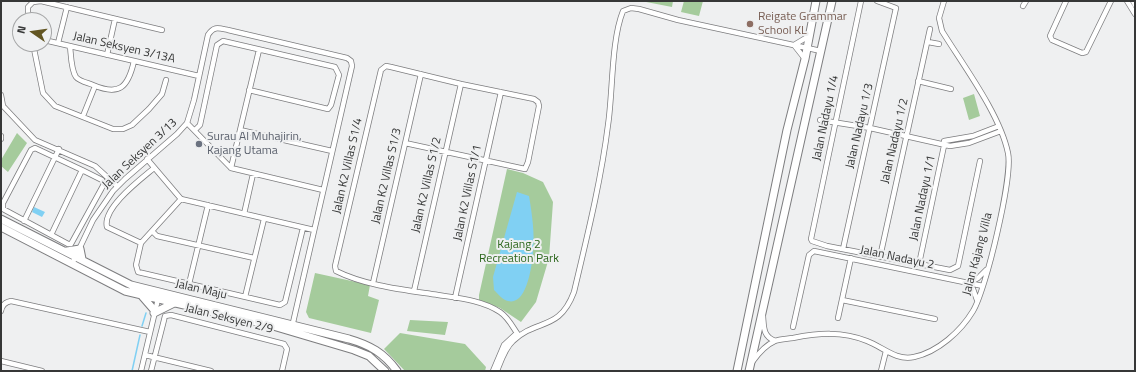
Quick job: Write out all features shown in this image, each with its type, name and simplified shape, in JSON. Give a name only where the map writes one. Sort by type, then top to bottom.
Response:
[{"type":"street","points":[[28,12],[28,7],[33,2],[42,1],[162,30]]},
{"type":"street","points":[[737,371],[787,130],[805,59],[816,1]]},
{"type":"street","name":"Jalan Kajang Villa","points":[[750,368],[832,1]]},
{"type":"street","name":"Jalan Nadayu 1/4","points":[[843,249],[812,241],[811,239],[861,1]]},
{"type":"street","name":"Jalan Nadayu 1/3","points":[[843,249],[896,8],[877,1]]},
{"type":"street","name":"Jalan Kajang Villa","points":[[750,368],[759,353],[775,341],[811,334],[832,333],[856,337],[898,357],[909,357],[925,353],[935,348],[955,333],[966,322],[977,302],[983,286],[1004,200],[1008,154],[996,118],[942,31],[939,18],[944,1]]},
{"type":"street","points":[[1023,6],[1026,1]]},
{"type":"street","points":[[1066,1],[1050,36],[1052,40],[1082,54],[1086,52],[1111,1]]},
{"type":"street","points":[[1127,1],[1135,14]]},
{"type":"street","points":[[1133,1],[1135,5]]},
{"type":"street","points":[[58,43],[67,8]]},
{"type":"street","points":[[493,371],[504,346],[511,338],[518,334],[528,332],[558,317],[570,303],[574,292],[602,169],[614,60],[620,20],[623,11],[631,8],[639,9],[678,20],[822,51]]},
{"type":"street","points":[[107,55],[115,19]]},
{"type":"street","name":"Jalan Seksyen 3/13","points":[[72,264],[79,254],[101,208],[117,186],[187,123],[208,35],[215,27],[347,58],[350,61],[352,66],[332,151]]},
{"type":"street","name":"Jalan Nadayu 1/2","points":[[880,257],[930,29]]},
{"type":"street","points":[[794,45],[809,36]]},
{"type":"street","points":[[195,130],[200,125],[217,45],[223,41],[335,67],[339,74],[331,105],[328,109],[250,90]]},
{"type":"street","name":"Jalan Seksyen 3/13A","points":[[52,42],[199,76]]},
{"type":"street","points":[[928,42],[939,44]]},
{"type":"street","points":[[794,45],[805,59]]},
{"type":"street","points":[[70,46],[76,76],[95,86],[113,91],[122,87],[131,74],[134,61]]},
{"type":"street","points":[[231,168],[259,50]]},
{"type":"street","points":[[35,52],[43,93],[47,100],[54,106],[83,116],[113,129],[123,129],[132,125],[162,94],[166,80]]},
{"type":"street","name":"Jalan K2 Villas S1/4","points":[[373,283],[336,271],[335,266],[381,70],[386,66],[421,74]]},
{"type":"street","points":[[405,143],[485,161],[525,168],[528,162],[540,106],[538,102],[534,99],[421,74]]},
{"type":"street","name":"Jalan K2 Villas S1/3","points":[[373,283],[421,74]]},
{"type":"street","points":[[918,81],[951,89]]},
{"type":"street","name":"Jalan K2 Villas S1/2","points":[[414,291],[461,84]]},
{"type":"street","points":[[83,116],[95,86]]},
{"type":"street","name":"Jalan K2 Villas S1/1","points":[[455,298],[501,92]]},
{"type":"street","points":[[1,96],[2,107],[35,140],[59,149],[95,166],[117,186]]},
{"type":"street","points":[[992,132],[996,118]]},
{"type":"street","points":[[820,120],[870,128],[906,137],[957,146],[969,143],[1000,129]]},
{"type":"street","points":[[187,123],[231,168],[323,190]]},
{"type":"street","points":[[240,130],[332,151],[291,332]]},
{"type":"street","points":[[992,132],[1004,139]]},
{"type":"street","points":[[945,143],[968,137],[980,137]]},
{"type":"street","points":[[968,137],[969,143]]},
{"type":"street","name":"Jalan Nadayu 1/1","points":[[919,264],[945,143]]},
{"type":"street","points":[[35,148],[55,158],[102,180],[104,184],[71,244],[3,209],[3,203],[31,150],[35,148]]},
{"type":"street","points":[[24,221],[59,149]]},
{"type":"street","points":[[147,159],[181,199],[314,230]]},
{"type":"street","points":[[843,249],[950,270],[958,266],[980,161]]},
{"type":"street","points":[[141,242],[107,227],[106,223],[112,209],[127,192],[154,168]]},
{"type":"street","points":[[51,235],[82,170]]},
{"type":"street","points":[[244,214],[253,174]]},
{"type":"street","points":[[181,199],[152,232],[141,242],[136,265],[138,272],[280,305],[286,302],[303,228]]},
{"type":"street","points":[[189,284],[208,205]]},
{"type":"street","name":"Jalan Maju","points":[[1,219],[67,251],[79,254],[117,279],[158,299],[291,332],[362,352],[369,356],[384,371]]},
{"type":"street","points":[[245,297],[264,219]]},
{"type":"street","name":"Jalan Maju","points":[[1,227],[112,286],[173,294],[293,324],[370,346],[381,352],[397,371]]},
{"type":"street","points":[[152,232],[157,236],[254,258]]},
{"type":"street","name":"Jalan Nadayu 2","points":[[793,327],[809,255],[814,251],[967,284],[983,286]]},
{"type":"street","points":[[838,318],[851,258]]},
{"type":"street","points":[[977,302],[973,288],[967,284],[978,278],[987,270]]},
{"type":"street","points":[[373,283],[455,298],[491,307],[500,313],[518,334]]},
{"type":"street","points":[[142,291],[152,305],[154,312]]},
{"type":"street","points":[[141,371],[158,299],[173,294]]},
{"type":"street","points":[[842,300],[935,319]]},
{"type":"street","points":[[1,311],[2,306],[6,302],[11,301],[150,332]]},
{"type":"street","points":[[154,312],[174,303]]},
{"type":"street","points":[[763,310],[765,333],[768,338],[775,341]]},
{"type":"street","name":"Jalan Seksyen 2/9","points":[[155,357],[165,316],[171,315],[280,343],[286,347],[282,371]]},
{"type":"street","points":[[514,328],[528,332]]},
{"type":"street","points":[[511,338],[514,328]]},
{"type":"street","points":[[497,371],[512,342],[518,334]]},
{"type":"street","points":[[881,371],[886,351]]},
{"type":"street","points":[[145,355],[211,371]]},
{"type":"street","points":[[151,371],[155,357]]},
{"type":"street","points":[[1,361],[26,369],[42,371]]},
{"type":"green space","points":[[641,1],[673,1],[672,7]]},
{"type":"green space","points":[[684,1],[703,1],[699,16],[681,12]]},
{"type":"green space","points":[[974,94],[980,116],[969,120],[963,98]]},
{"type":"green space","points":[[17,133],[27,143],[8,172],[1,166],[1,160]]},
{"type":"green space","name":"Kajang 2 Recreation Park","points":[[507,169],[523,173],[543,182],[553,202],[549,258],[536,302],[521,322],[500,308],[479,300]]},
{"type":"green space","points":[[315,273],[370,285],[368,296],[379,300],[371,333],[309,318],[306,312]]},
{"type":"green space","points":[[410,320],[448,322],[445,335],[407,331]]},
{"type":"green space","points":[[400,333],[465,344],[486,367],[485,371],[405,371],[384,349]]},
{"type":"water","points":[[517,192],[529,196],[534,245],[530,275],[524,291],[520,297],[514,301],[508,301],[502,298],[494,290],[493,277]]},
{"type":"water","points":[[34,207],[45,212],[42,217],[32,212]]},
{"type":"waterway","points":[[142,326],[146,313]]},
{"type":"waterway","points":[[132,371],[140,335]]},
{"type":"place","name":"Reigate Grammar School KL","points":[[750,24]]},
{"type":"place","name":"Surau Al Muhajirin, Kajang Utama","points":[[199,144]]}]
